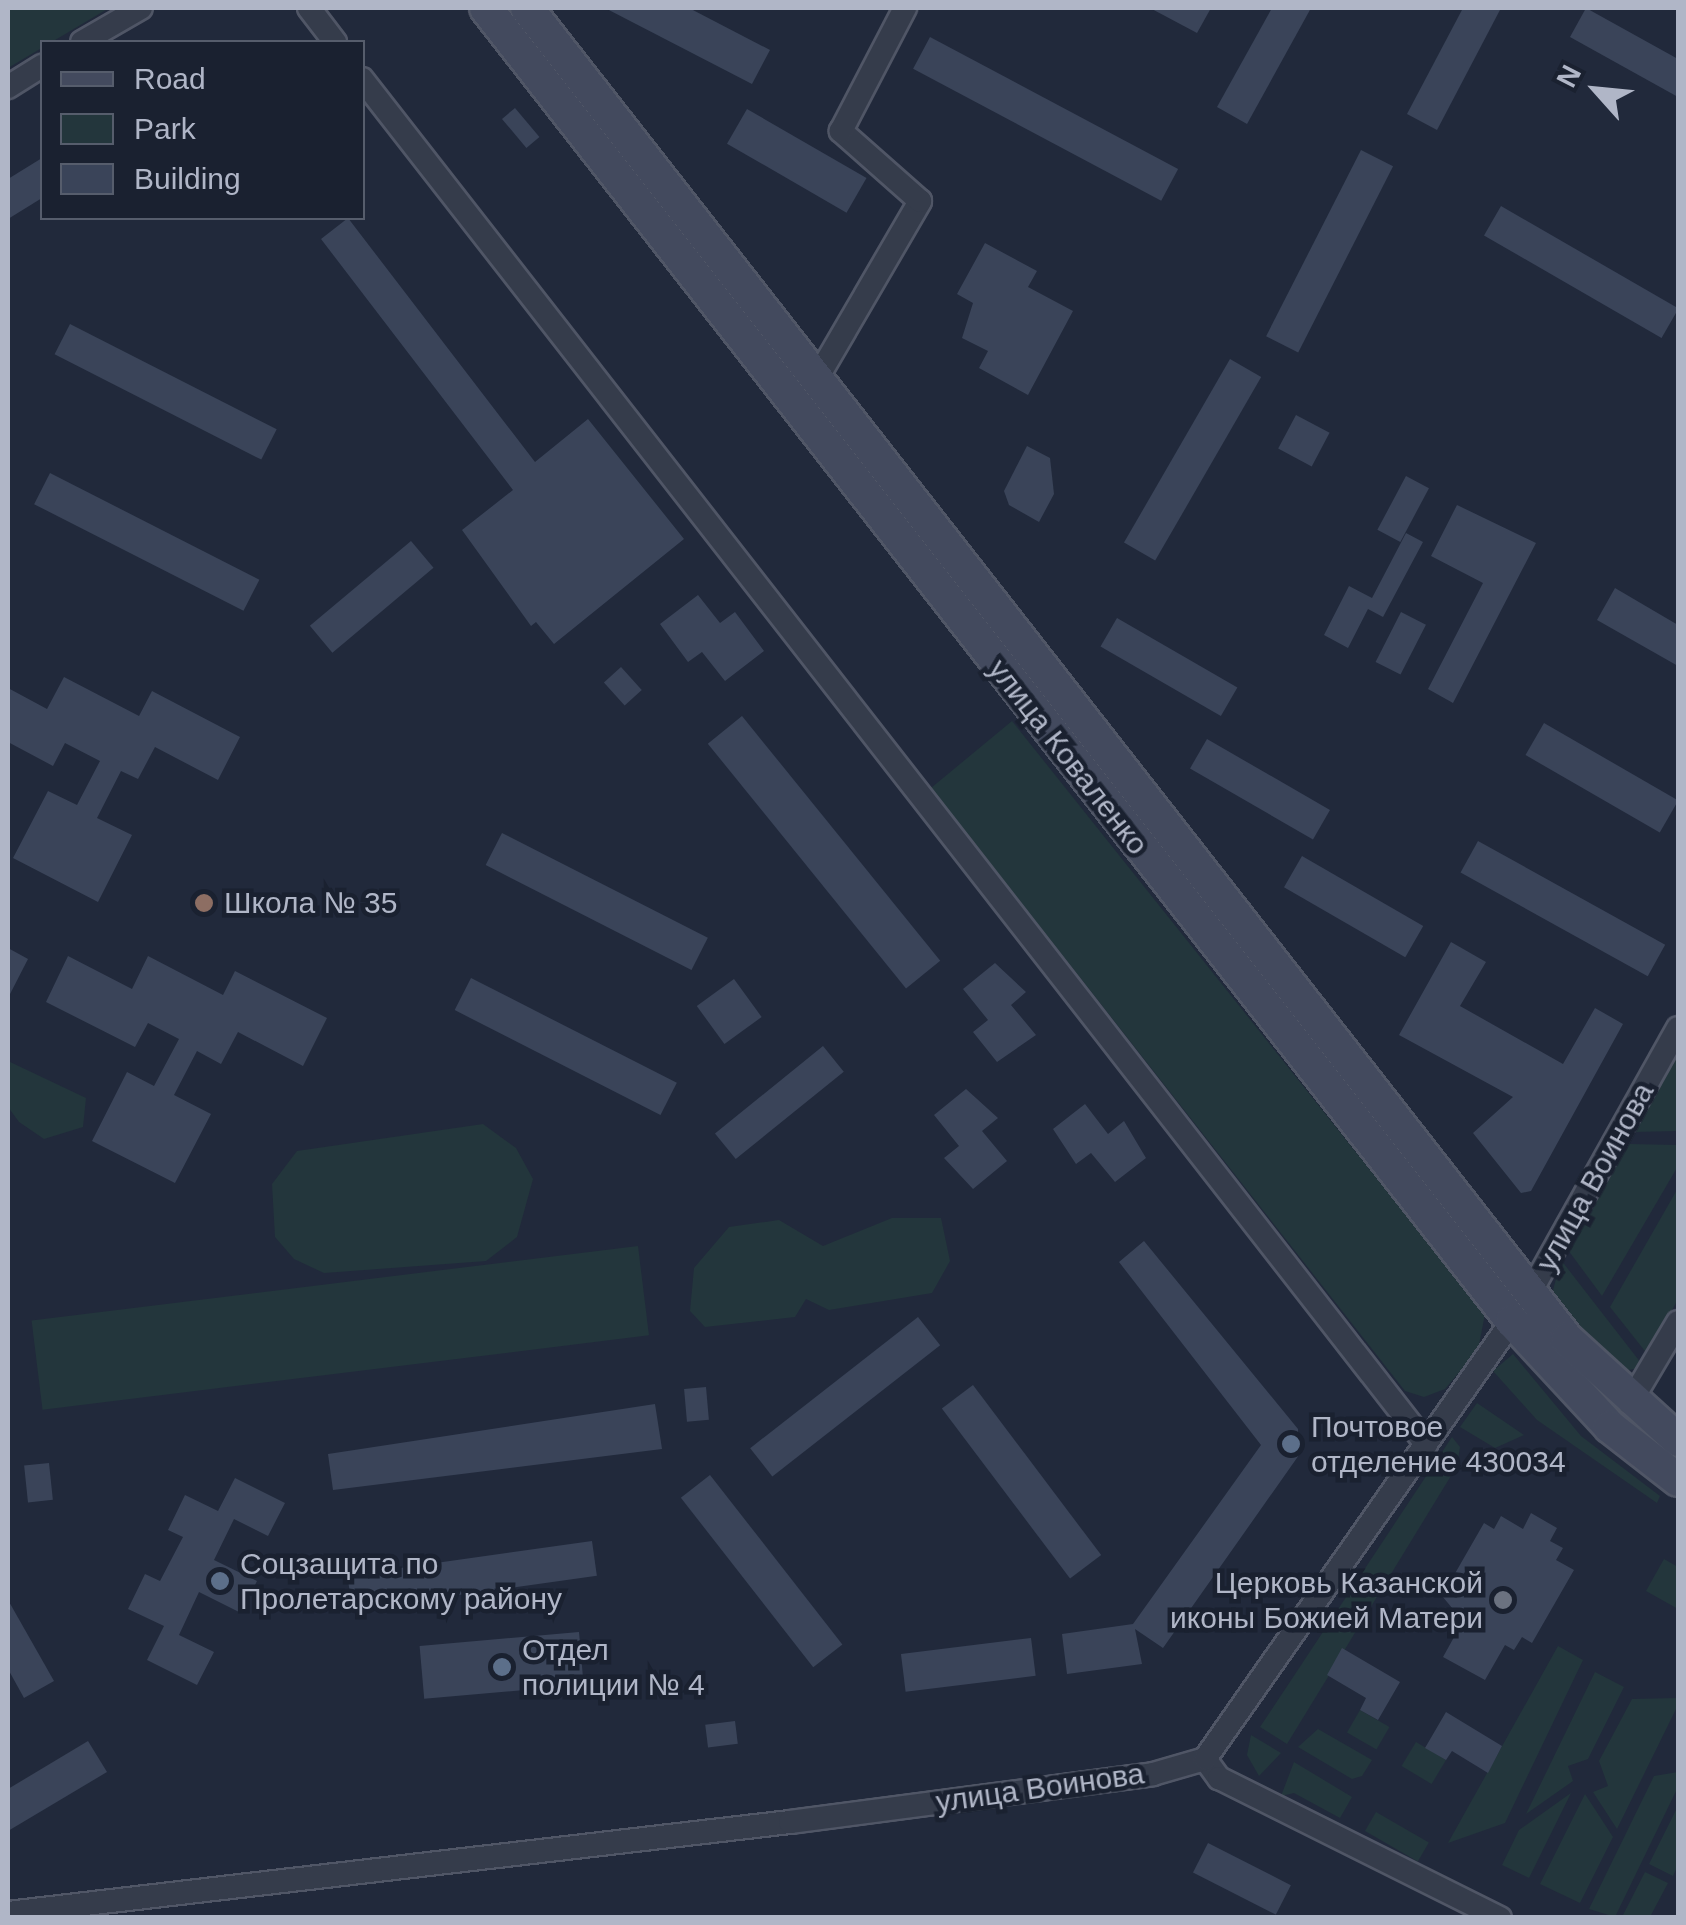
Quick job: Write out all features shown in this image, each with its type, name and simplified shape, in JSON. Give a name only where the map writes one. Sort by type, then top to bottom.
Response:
[{"type":"main road","name":"улица Коваленко","points":[[486,8],[1024,703],[1339,1073],[1532,1291],[1620,1415],[1678,1480]]},
{"type":"main road","name":"улица Коваленко","points":[[527,8],[816,380],[1050,672],[1512,1321],[1620,1415],[1678,1440]]},
{"type":"main road","points":[[790,400],[816,380]]},
{"type":"main road","points":[[1024,703],[1050,672]]},
{"type":"main road","name":"улица Воинова","points":[[1512,1321],[1532,1291]]},
{"type":"street","points":[[85,40],[141,8]]},
{"type":"street","points":[[309,8],[334,40]]},
{"type":"street","points":[[816,380],[920,200],[841,132],[905,8]]},
{"type":"street","points":[[8,87],[40,67]]},
{"type":"street","points":[[365,83],[1426,1444]]},
{"type":"street","name":"улица Воинова","points":[[1532,1291],[1678,1028]]},
{"type":"street","name":"улица Воинова","points":[[8,1912],[773,1824],[1154,1774],[1205,1759],[1512,1321]]},
{"type":"street","points":[[1620,1415],[1678,1322]]},
{"type":"street","points":[[1205,1759],[1219,1778],[1500,1918]]},
{"type":"green space","points":[[8,8],[109,8],[55,40],[40,40],[40,49],[8,68]]},
{"type":"green space","points":[[1012,721],[1485,1314],[1478,1350],[1445,1389],[1424,1397],[1405,1391],[931,788]]},
{"type":"green space","points":[[1678,1052],[1678,1131],[1633,1132]]},
{"type":"green space","points":[[8,1061],[86,1098],[83,1127],[44,1139],[19,1122],[8,1107]]},
{"type":"green space","points":[[483,1124],[516,1148],[533,1179],[517,1237],[486,1261],[324,1273],[294,1259],[275,1237],[272,1184],[297,1151]]},
{"type":"green space","points":[[1629,1144],[1678,1145],[1678,1166],[1602,1296],[1568,1250]]},
{"type":"green space","points":[[1678,1188],[1678,1299],[1648,1355],[1610,1307]]},
{"type":"green space","points":[[892,1218],[941,1218],[950,1261],[932,1293],[829,1310],[806,1299],[795,1317],[705,1327],[690,1311],[694,1268],[729,1227],[779,1220],[823,1246]]},
{"type":"green space","points":[[638,1246],[649,1335],[43,1410],[32,1320]]},
{"type":"green space","points":[[1561,1260],[1641,1363],[1634,1369],[1618,1372],[1551,1298]]},
{"type":"green space","points":[[1513,1354],[1581,1436],[1660,1496],[1657,1503],[1537,1420],[1493,1371]]},
{"type":"green space","points":[[1477,1403],[1524,1435],[1495,1448],[1460,1427]]},
{"type":"green space","points":[[1452,1437],[1460,1447],[1457,1466],[1287,1744],[1260,1727]]},
{"type":"green space","points":[[1664,1559],[1678,1567],[1678,1609],[1646,1591]]},
{"type":"green space","points":[[1558,1646],[1583,1660],[1505,1823],[1448,1843]]},
{"type":"green space","points":[[1595,1672],[1624,1687],[1588,1759],[1568,1766],[1573,1781],[1526,1814]]},
{"type":"green space","points":[[1678,1698],[1617,1829],[1593,1792],[1608,1786],[1599,1761],[1632,1699]]},
{"type":"green space","points":[[1360,1710],[1389,1727],[1376,1750],[1347,1733]]},
{"type":"green space","points":[[1318,1729],[1372,1760],[1362,1776],[1352,1779],[1298,1747]]},
{"type":"green space","points":[[1251,1735],[1281,1753],[1259,1776],[1247,1755]]},
{"type":"green space","points":[[1416,1742],[1446,1760],[1432,1784],[1402,1766]]},
{"type":"green space","points":[[1294,1762],[1352,1797],[1340,1818],[1294,1793],[1281,1796]]},
{"type":"green space","points":[[1678,1772],[1678,1787],[1615,1917],[1589,1909],[1654,1776]]},
{"type":"green space","points":[[1571,1793],[1529,1878],[1502,1865],[1519,1830]]},
{"type":"green space","points":[[1585,1794],[1613,1837],[1580,1903],[1540,1884]]},
{"type":"green space","points":[[1678,1806],[1678,1865],[1673,1876],[1649,1864]]},
{"type":"green space","points":[[1376,1812],[1429,1842],[1418,1862],[1365,1831]]},
{"type":"green space","points":[[1645,1872],[1668,1883],[1650,1917],[1622,1917]]},
{"type":"building","points":[[605,8],[689,8],[770,50],[752,84]]},
{"type":"building","points":[[1150,8],[1211,8],[1197,33]]},
{"type":"building","points":[[1272,8],[1311,8],[1247,124],[1217,107]]},
{"type":"building","points":[[1463,8],[1501,8],[1437,130],[1407,114]]},
{"type":"building","points":[[1586,8],[1678,59],[1678,97],[1570,37]]},
{"type":"building","points":[[930,37],[1178,169],[1161,201],[913,69]]},
{"type":"building","points":[[515,108],[539,137],[526,148],[502,119]]},
{"type":"building","points":[[747,109],[867,178],[847,213],[727,144]]},
{"type":"building","points":[[1361,150],[1393,166],[1298,353],[1266,336]]},
{"type":"building","points":[[40,159],[40,199],[8,219],[8,179]]},
{"type":"building","points":[[1501,206],[1678,308],[1662,338],[1484,235]]},
{"type":"building","points":[[350,220],[535,462],[588,419],[684,539],[554,644],[536,622],[531,626],[462,530],[513,490],[321,239]]},
{"type":"building","points":[[985,243],[1037,271],[1028,287],[1073,311],[1028,395],[979,368],[988,351],[962,338],[973,303],[957,294]]},
{"type":"building","points":[[70,324],[277,429],[261,460],[55,354]]},
{"type":"building","points":[[1230,359],[1261,377],[1155,561],[1124,543]]},
{"type":"building","points":[[1296,415],[1330,433],[1312,466],[1278,449]]},
{"type":"building","points":[[1027,446],[1050,458],[1054,494],[1039,522],[1009,505],[1004,491]]},
{"type":"building","points":[[50,473],[259,580],[243,611],[34,504]]},
{"type":"building","points":[[1406,476],[1429,488],[1400,542],[1377,530]]},
{"type":"building","points":[[1457,505],[1536,543],[1453,703],[1428,689],[1483,583],[1431,556]]},
{"type":"building","points":[[1406,533],[1423,542],[1383,617],[1368,609],[1348,648],[1324,635],[1349,586],[1372,598]]},
{"type":"building","points":[[411,541],[433,568],[332,653],[310,626]]},
{"type":"building","points":[[1615,588],[1678,625],[1678,666],[1597,620]]},
{"type":"building","points":[[698,595],[720,623],[735,612],[764,651],[725,681],[702,652],[688,662],[660,624]]},
{"type":"building","points":[[1401,612],[1426,625],[1401,675],[1376,662]]},
{"type":"building","points":[[1117,618],[1237,688],[1221,716],[1100,647]]},
{"type":"building","points":[[621,667],[642,690],[625,705],[604,682]]},
{"type":"building","points":[[64,677],[139,716],[152,691],[240,737],[218,780],[155,747],[138,779],[121,771],[97,818],[132,835],[98,902],[13,858],[48,791],[77,805],[100,761],[65,743],[53,766],[8,742],[8,688],[47,709]]},
{"type":"building","points":[[742,716],[940,961],[906,988],[708,744]]},
{"type":"building","points":[[1544,723],[1678,800],[1660,833],[1526,755]]},
{"type":"building","points":[[1207,739],[1330,810],[1313,839],[1190,768]]},
{"type":"building","points":[[502,833],[708,938],[691,970],[486,865]]},
{"type":"building","points":[[1478,841],[1665,945],[1648,976],[1461,872]]},
{"type":"building","points":[[1302,856],[1423,926],[1405,957],[1284,887]]},
{"type":"building","points":[[1451,942],[1486,962],[1460,1006],[1563,1064],[1595,1008],[1623,1024],[1531,1191],[1521,1193],[1473,1133],[1513,1097],[1399,1035]]},
{"type":"building","points":[[8,948],[28,959],[8,998]]},
{"type":"building","points":[[68,956],[132,989],[148,956],[223,995],[235,971],[327,1018],[303,1066],[238,1032],[221,1064],[197,1051],[174,1095],[211,1114],[175,1183],[92,1141],[127,1072],[154,1086],[179,1039],[148,1023],[135,1047],[46,1002]]},
{"type":"building","points":[[995,963],[1026,992],[1011,1005],[1036,1035],[997,1062],[973,1032],[988,1020],[963,989]]},
{"type":"building","points":[[471,978],[677,1083],[660,1115],[455,1010]]},
{"type":"building","points":[[734,979],[762,1017],[724,1044],[697,1006]]},
{"type":"building","points":[[823,1046],[844,1072],[736,1159],[715,1133]]},
{"type":"building","points":[[966,1089],[998,1118],[982,1131],[1007,1161],[973,1189],[944,1158],[959,1146],[934,1115]]},
{"type":"building","points":[[1085,1104],[1108,1134],[1124,1121],[1146,1158],[1115,1182],[1091,1153],[1076,1164],[1053,1129]]},
{"type":"building","points":[[1144,1241],[1298,1429],[1299,1455],[1163,1648],[1135,1629],[1142,1664],[1067,1674],[1062,1634],[1133,1624],[1261,1445],[1119,1262]]},
{"type":"building","points":[[918,1317],[940,1345],[772,1477],[750,1448]]},
{"type":"building","points":[[973,1385],[1101,1555],[1070,1579],[942,1408]]},
{"type":"building","points":[[706,1387],[709,1420],[687,1422],[684,1389]]},
{"type":"building","points":[[655,1404],[662,1449],[333,1490],[328,1454]]},
{"type":"building","points":[[49,1463],[53,1500],[28,1502],[24,1466]]},
{"type":"building","points":[[710,1475],[842,1644],[813,1667],[681,1498]]},
{"type":"building","name":"Соцзащита по Пролетарскому району","points":[[235,1478],[285,1503],[268,1536],[234,1519],[214,1560],[257,1581],[241,1613],[199,1592],[179,1635],[214,1652],[197,1685],[147,1660],[164,1626],[128,1609],[145,1574],[160,1581],[183,1537],[168,1530],[185,1495],[218,1511]]},
{"type":"building","name":"Церковь Казанской иконы Божией Матери","points":[[1531,1513],[1557,1528],[1550,1541],[1563,1548],[1556,1560],[1574,1570],[1532,1643],[1522,1637],[1514,1650],[1505,1645],[1485,1680],[1443,1657],[1463,1621],[1442,1596],[1484,1523],[1494,1529],[1501,1516],[1523,1529]]},
{"type":"building","points":[[592,1541],[597,1576],[352,1610],[347,1575]]},
{"type":"building","points":[[8,1600],[54,1681],[24,1698],[8,1669]]},
{"type":"building","name":"Отдел полиции № 4","points":[[579,1632],[584,1685],[424,1699],[420,1646]]},
{"type":"building","points":[[1031,1638],[1036,1676],[906,1692],[901,1654]]},
{"type":"building","points":[[1342,1648],[1400,1682],[1378,1720],[1360,1710],[1366,1698],[1327,1675]]},
{"type":"building","points":[[1446,1712],[1502,1746],[1488,1773],[1452,1751],[1446,1760],[1425,1748]]},
{"type":"building","points":[[735,1721],[738,1744],[708,1747],[705,1725]]},
{"type":"building","points":[[88,1741],[107,1772],[8,1831],[8,1789]]},
{"type":"building","points":[[1208,1843],[1291,1885],[1276,1915],[1193,1872]]},
{"type":"place","name":"Школа № 35","points":[[204,903]]},
{"type":"place","name":"Почтовое отделение 430034","points":[[1291,1444]]},
{"type":"place","name":"Соцзащита по Пролетарскому району","points":[[220,1581]]},
{"type":"place","name":"Церковь Казанской иконы Божией Матери","points":[[1503,1600]]},
{"type":"place","name":"Отдел полиции № 4","points":[[502,1667]]}]
